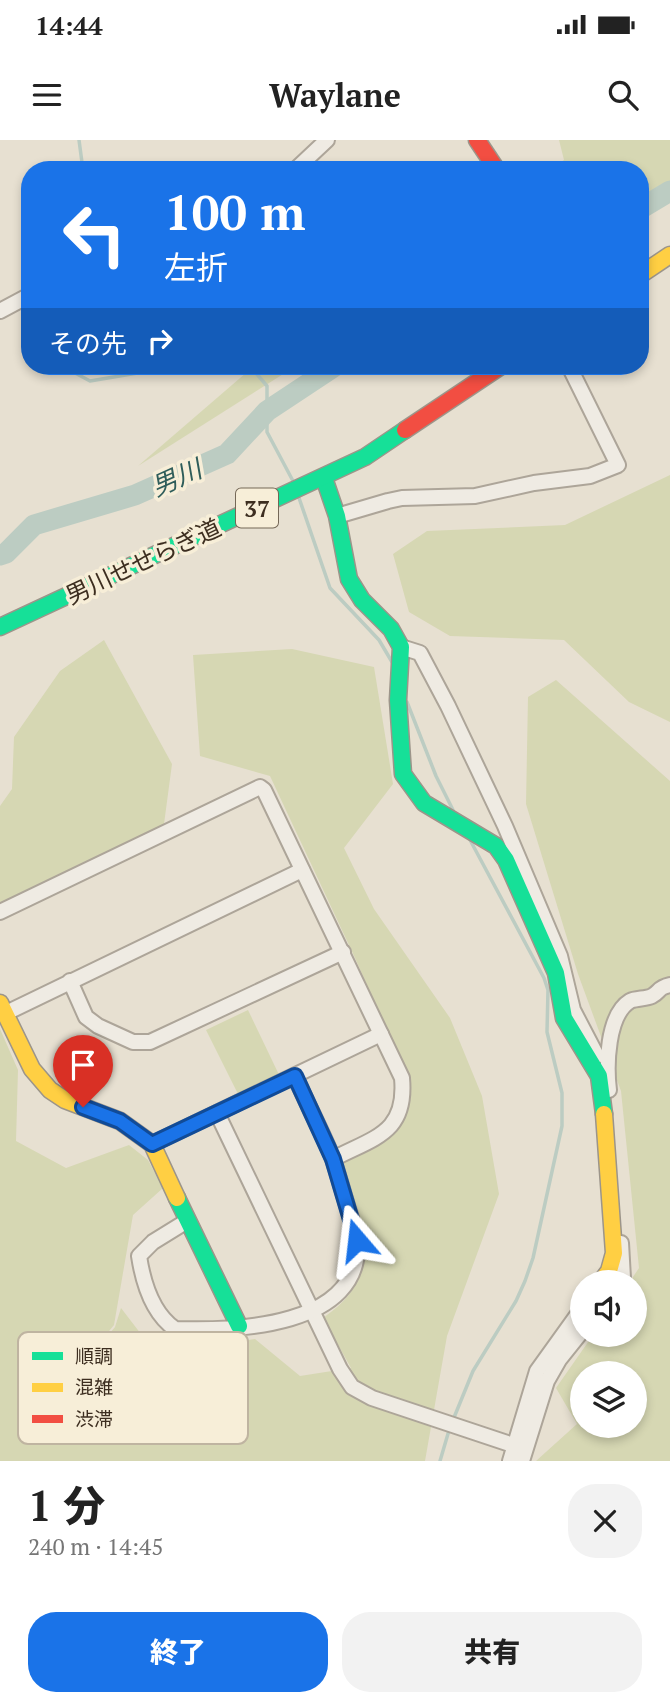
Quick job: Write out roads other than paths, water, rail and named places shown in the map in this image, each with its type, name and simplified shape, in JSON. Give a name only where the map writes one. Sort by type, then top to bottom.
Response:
[{"type":"street","points":[[305,161],[327,140]]},
{"type":"street","points":[[477,140],[491,161]]},
{"type":"street","points":[[649,269],[670,255]]},
{"type":"street","points":[[0,312],[21,300]]},
{"type":"street","name":"男川せせらぎ道","points":[[0,627],[365,457],[488,375]]},
{"type":"street","points":[[337,516],[402,498],[475,496],[534,483],[590,476],[618,465],[573,375]]},
{"type":"street","points":[[324,478],[337,516],[349,579],[362,600],[391,629],[401,647],[398,700],[403,774],[424,803],[496,846],[506,860],[556,973],[565,1018],[599,1076],[614,1253],[609,1270]]},
{"type":"street","points":[[401,647],[421,653],[448,706],[505,826],[560,956],[573,1010],[607,1076]]},
{"type":"street","points":[[0,912],[260,787],[267,792],[402,1078],[404,1096],[401,1112],[391,1126],[380,1135],[333,1159]]},
{"type":"street","points":[[239,1326],[152,1144],[120,1121],[65,1100],[50,1090],[32,1069],[3,1008],[70,981],[302,870]]},
{"type":"street","points":[[70,981],[86,1017],[98,1026],[133,1042],[150,1042],[343,953]]},
{"type":"street","points":[[623,1270],[607,1076],[613,1021],[630,1001],[653,996],[659,988],[670,985]]},
{"type":"street","points":[[152,1144],[381,1034]]},
{"type":"street","points":[[187,1222],[153,1242],[139,1256],[142,1279],[166,1323],[174,1329],[239,1326],[294,1318],[313,1311],[340,1293],[352,1269],[357,1240],[333,1159],[295,1076]]},
{"type":"street","points":[[217,1113],[340,1369],[352,1387],[372,1398],[516,1446]]},
{"type":"street","points":[[510,1461],[537,1371],[570,1325]]},
{"type":"street","points":[[522,1461],[547,1381],[570,1346]]},
{"type":"waterway","points":[[79,140],[82,161]]},
{"type":"waterway","name":"男川","points":[[649,204],[670,191]]},
{"type":"waterway","points":[[79,375],[90,381],[126,375]]},
{"type":"waterway","points":[[258,375],[267,386],[267,432],[293,481]]},
{"type":"waterway","name":"男川","points":[[0,555],[6,553],[34,525],[135,495],[227,454],[267,411],[321,375]]},
{"type":"waterway","points":[[298,495],[330,588],[379,640],[392,662]]},
{"type":"waterway","points":[[407,702],[436,776],[453,810]]},
{"type":"waterway","points":[[453,1420],[473,1371],[516,1301],[525,1281],[533,1258],[562,1126],[562,1093],[547,1032],[548,990],[469,838]]},
{"type":"waterway","points":[[440,1461],[450,1427]]}]
